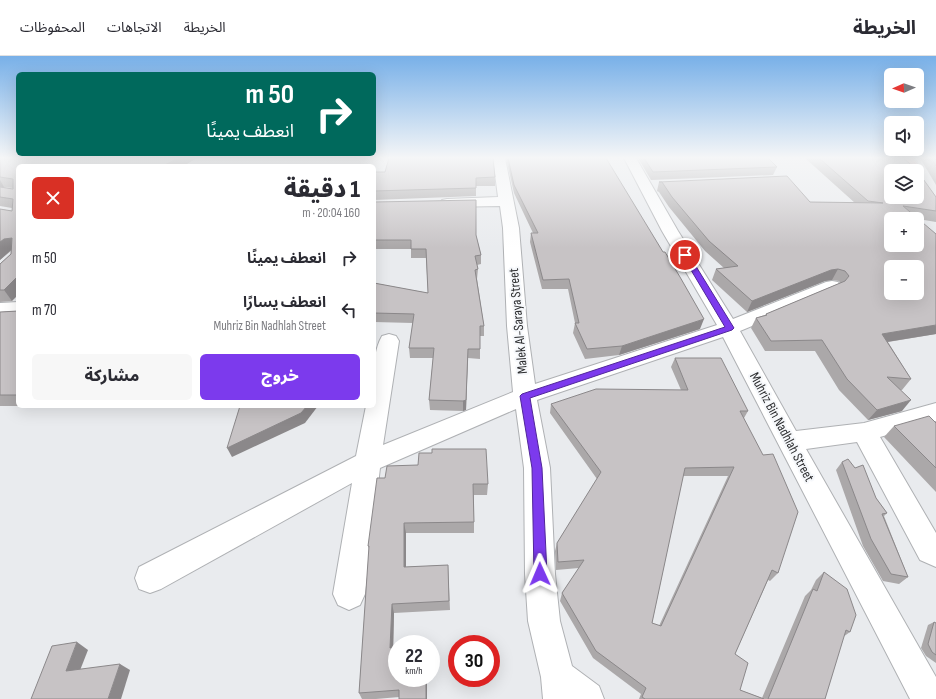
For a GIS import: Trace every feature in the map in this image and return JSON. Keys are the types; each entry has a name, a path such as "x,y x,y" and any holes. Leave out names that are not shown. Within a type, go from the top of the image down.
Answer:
{"street":[{"name":"Malek Al-Saraya Street","path":"505,188 513,254 517,326 525,396 537,468 540,574 544,621 559,688"},
{"name":"Muhriz Bin Nadhlah Street","path":"653,188 929,699"},
{"path":"436,203 507,201"},
{"path":"150,578 368,462 525,396 729,328 832,286"},
{"path":"0,309 16,308"},
{"path":"349,594 368,462 389,341"},
{"path":"789,442 864,432 936,412"},
{"path":"864,432 930,550 936,553"},
{"path":"559,688 586,699"}],"building":[{"path":"0,188 16,188 16,278 4,290 0,290 0,264 11,254 12,238 4,239 0,242 0,209 12,211 13,199 0,197"},
{"path":"376,188 476,188 376,191"},
{"path":"516,188 624,188 663,252 665,252 704,319 622,346 587,349 575,323 579,323 569,279 543,280 531,233 538,233"},
{"path":"666,188 798,188 810,202 883,203 868,201 853,188 884,188 884,204 924,204 924,188 930,188 936,197 936,211 903,206 910,212 884,212 884,252 924,252 924,224 936,234 936,325 882,334 911,379 887,377 911,400 877,410 847,379 822,340 771,341 756,318 767,315 766,314 845,281 849,276 845,271 838,269 831,270 752,301 716,269 738,266 709,241"},
{"path":"476,200 476,235 481,255 475,256 478,269 475,270 484,326 480,326 480,349 468,349 466,400 429,400 434,348 409,348 414,314 376,313 376,283 428,293 426,249 411,249 411,240 376,240 376,202"},
{"path":"16,311 16,395 0,395 0,312"},
{"path":"675,358 721,358 748,411 740,411 763,455 773,454 798,512 778,573 772,570 735,654 748,663 740,690 764,699 645,699 642,697 646,688 596,651 562,593 584,560 558,562 557,543 601,472 551,404 596,389 688,390","holes":["734,467 661,626 652,623 685,468"]},
{"path":"239,408 305,408 301,413 227,448"},
{"path":"929,416 936,423 936,468 894,426"},
{"path":"432,449 486,449 488,484 473,484 474,522 404,523 404,567 448,565 449,601 392,604 391,635 388,635 388,687 426,687 426,699 399,699 399,690 359,693 368,546 377,478 385,478 387,466 418,465 419,453 432,453"},
{"path":"848,459 855,468 863,465 876,498 887,513 882,514 908,577 891,574 871,539 842,462"},
{"path":"824,572 847,589 856,615 850,632 846,630 825,699 768,699 813,589 817,591"},
{"path":"934,622 936,623 936,655 932,652 928,644"},
{"path":"77,642 66,671 120,664 108,699 31,699 52,646"}],"route":[{"path":"540,574 537,468 525,396 729,328 685,255"}]}
